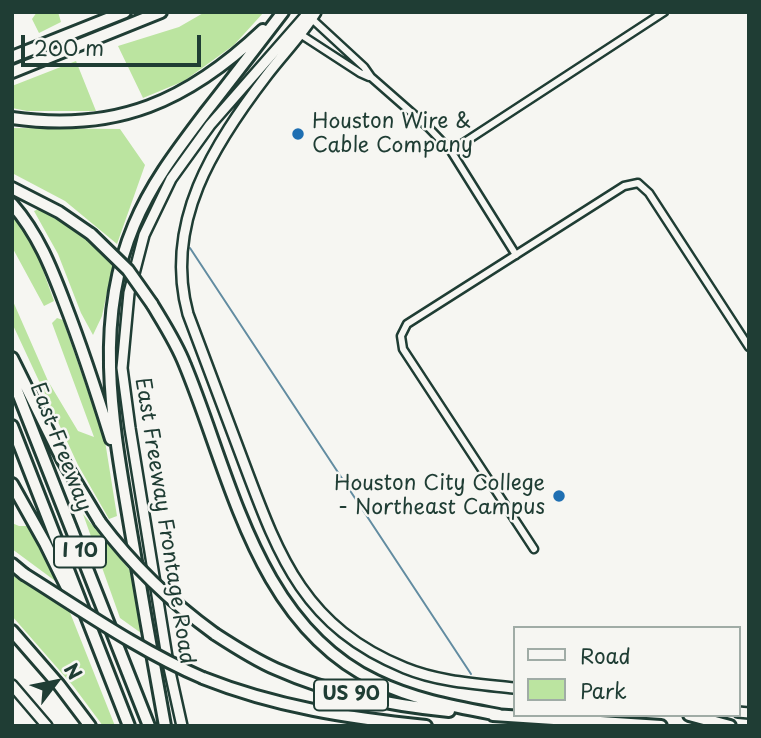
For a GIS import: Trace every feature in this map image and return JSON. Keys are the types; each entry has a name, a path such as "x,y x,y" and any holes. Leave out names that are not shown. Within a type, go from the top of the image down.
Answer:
{"highway":[{"path":"12,57 125,12"},
{"path":"12,72 162,12"},
{"path":"12,118 57,122 85,120 146,108 187,90 217,70 282,12"},
{"path":"165,726 121,475 109,371 109,334 117,276 134,225 154,186 186,136 282,12"},
{"path":"12,188 60,212 91,234 128,270 152,304 185,364 253,542 277,590 290,608 332,651 373,680 421,698 499,715"},
{"path":"12,204 28,222 48,258 78,337 121,475"},
{"name":"US 90","path":"12,358 62,459 100,522 141,572 166,596 215,634 276,669 339,692 396,705 512,716"},
{"name":"East Freeway","path":"12,378 149,726"},
{"name":"East Freeway","path":"12,426 129,726"},
{"path":"12,484 40,533 106,665"},
{"name":"US 90","path":"12,566 129,640 175,666 203,678 246,694 312,711 426,726"},
{"path":"12,631 90,726"},
{"name":"US 90","path":"529,717 662,726"},
{"path":"696,717 730,726"}],"main road":[{"path":"312,15 210,157 189,215 183,251 181,291 267,522 290,574 308,598 322,614 353,640 407,669 455,681 512,688"},
{"name":"East Freeway Frontage Road","path":"182,726 168,663 122,368 129,293 144,235 160,200 183,161 210,125 312,15"},
{"path":"12,685 47,726"}],"street":[{"path":"451,151 664,12"},
{"path":"312,15 371,77 451,151 516,255"},
{"path":"300,34 360,73 371,77"},
{"path":"337,58 344,49"},
{"path":"534,549 403,349 401,335 407,324 624,186 638,183 649,193 749,347"}],"green space":[{"path":"37,12 58,12 61,22 39,33 32,19"},
{"path":"205,12 264,12 234,45 184,81 143,98 118,46 179,27"},
{"path":"76,61 96,111 27,111 12,108 12,86"},
{"path":"12,128 120,129 145,165 117,244 65,201 12,173"},
{"path":"41,208 85,239 113,264 102,316 93,335 81,313 58,254 34,211"},
{"path":"12,212 34,245 54,301 44,306 12,247"},
{"path":"12,299 48,381 78,431 94,437 52,323 57,318 63,320 105,441 117,516 109,519 78,465 12,323"},
{"path":"83,514 132,573 141,633 120,618"},
{"path":"12,523 29,526 58,583 12,549"},
{"path":"12,575 69,610 115,726 103,726 74,687 12,616"}],"waterway":[{"path":"190,248 471,674"}],"place":[{"name":"Houston Wire & Cable Company","path":"298,134"},
{"name":"Houston City College - Northeast Campus","path":"559,496"}]}
